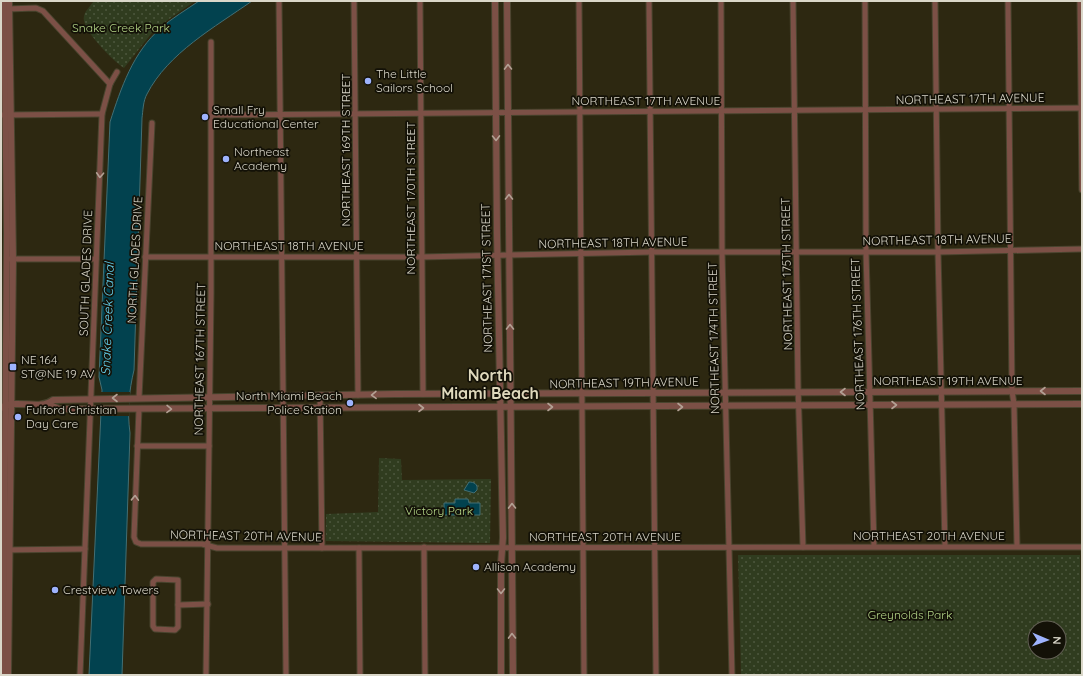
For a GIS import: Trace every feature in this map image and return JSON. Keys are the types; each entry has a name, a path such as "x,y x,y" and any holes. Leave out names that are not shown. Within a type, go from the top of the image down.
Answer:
{"street":[{"path":"4,1 7,9"},
{"path":"3,675 4,550 8,447 4,405 7,259 5,115 7,9 9,1"},
{"path":"279,1 282,114 286,675"},
{"name":"NORTHEAST 169TH STREET","path":"354,1 358,395"},
{"name":"NORTHEAST 170TH STREET","path":"420,1 423,394"},
{"name":"NORTHEAST 171ST STREET","path":"495,1 498,290 501,408 501,675"},
{"name":"NORTHEAST 171ST STREET","path":"508,1 513,675"},
{"path":"579,1 584,675"},
{"path":"649,1 656,675"},
{"name":"NORTHEAST 174TH STREET","path":"721,1 722,252 732,675"},
{"name":"NORTHEAST 175TH STREET","path":"793,1 798,392 803,547"},
{"name":"NORTHEAST 176TH STREET","path":"865,1 866,252 874,546"},
{"path":"935,1 938,252 945,546"},
{"path":"1008,1 1012,391 1014,404 1017,546"},
{"path":"1080,1 1082,190"},
{"path":"7,9 36,8 46,13 110,84"},
{"name":"NORTHEAST 167TH STREET","path":"206,675 209,545 211,42"},
{"name":"SOUTH GLADES DRIVE","path":"80,675 102,114 110,84 116,72"},
{"name":"NORTHEAST 17TH AVENUE","path":"211,115 794,109 866,110 1081,108"},
{"path":"5,115 102,114"},
{"name":"NORTH GLADES DRIVE","path":"139,398 152,123"},
{"name":"NORTHEAST 18TH AVENUE","path":"145,257 421,257 652,252 938,252 1082,249"},
{"path":"7,259 96,259"},
{"path":"498,290 510,290"},
{"path":"500,347 510,347"},
{"name":"NORTHEAST 19TH AVENUE","path":"48,404 53,400 90,398 210,396 582,394 653,392 1082,391"},
{"path":"394,408 395,394"},
{"path":"478,394 478,408"},
{"path":"320,395 322,548"},
{"name":"NORTHEAST 19TH AVENUE","path":"4,405 48,404 59,409 210,410 1082,404"},
{"path":"139,409 137,446 209,446"},
{"name":"NORTHEAST 20TH AVENUE","path":"137,446 134,537 136,542 141,544 209,545 217,548 874,546 1082,547"},
{"path":"359,548 360,675"},
{"path":"424,548 426,675"},
{"path":"4,550 85,549"},
{"path":"4,550 8,675"},
{"path":"154,580 178,580 178,605 177,629 153,628 154,580"},
{"path":"178,605 208,604"}],"green space":[{"name":"Snake Creek Park","path":"94,1 195,1 155,29 124,68 106,52 87,28 84,21 84,16"},
{"name":"Victory Park","path":"379,458 401,459 402,480 491,479 490,543 326,541 326,514 378,512"},
{"name":"Greynolds Park","path":"738,555 1080,555 1082,675 741,675"}],"water":[{"name":"Snake Creek Canal","path":"199,1 252,1 208,31 180,53 156,79 147,94 143,106 134,370 129,409 130,433 122,675 89,675 102,390 99,377 110,122 129,71 143,48 165,24"},
{"path":"469,482 474,483 477,486 477,490 474,493 464,490"},
{"path":"455,499 468,499 469,503 480,503 480,515 444,515 444,503 455,503"}],"pier":[{"path":"101,392 130,392 129,416 101,416"}],"place":[{"name":"The Little Sailors School","path":"368,81"},
{"name":"Small Fry Educational Center","path":"205,117"},
{"name":"Northeast Academy","path":"226,159"},
{"name":"NE 164 ST@NE 19 AV","path":"13,367"},
{"name":"North Miami Beach Police Station","path":"350,403"},
{"name":"Fulford Christian Day Care","path":"18,417"},
{"name":"Allison Academy","path":"476,567"},
{"name":"Crestview Towers","path":"55,590"}],"district":[{"name":"North Miami Beach","path":"490,384"}]}
